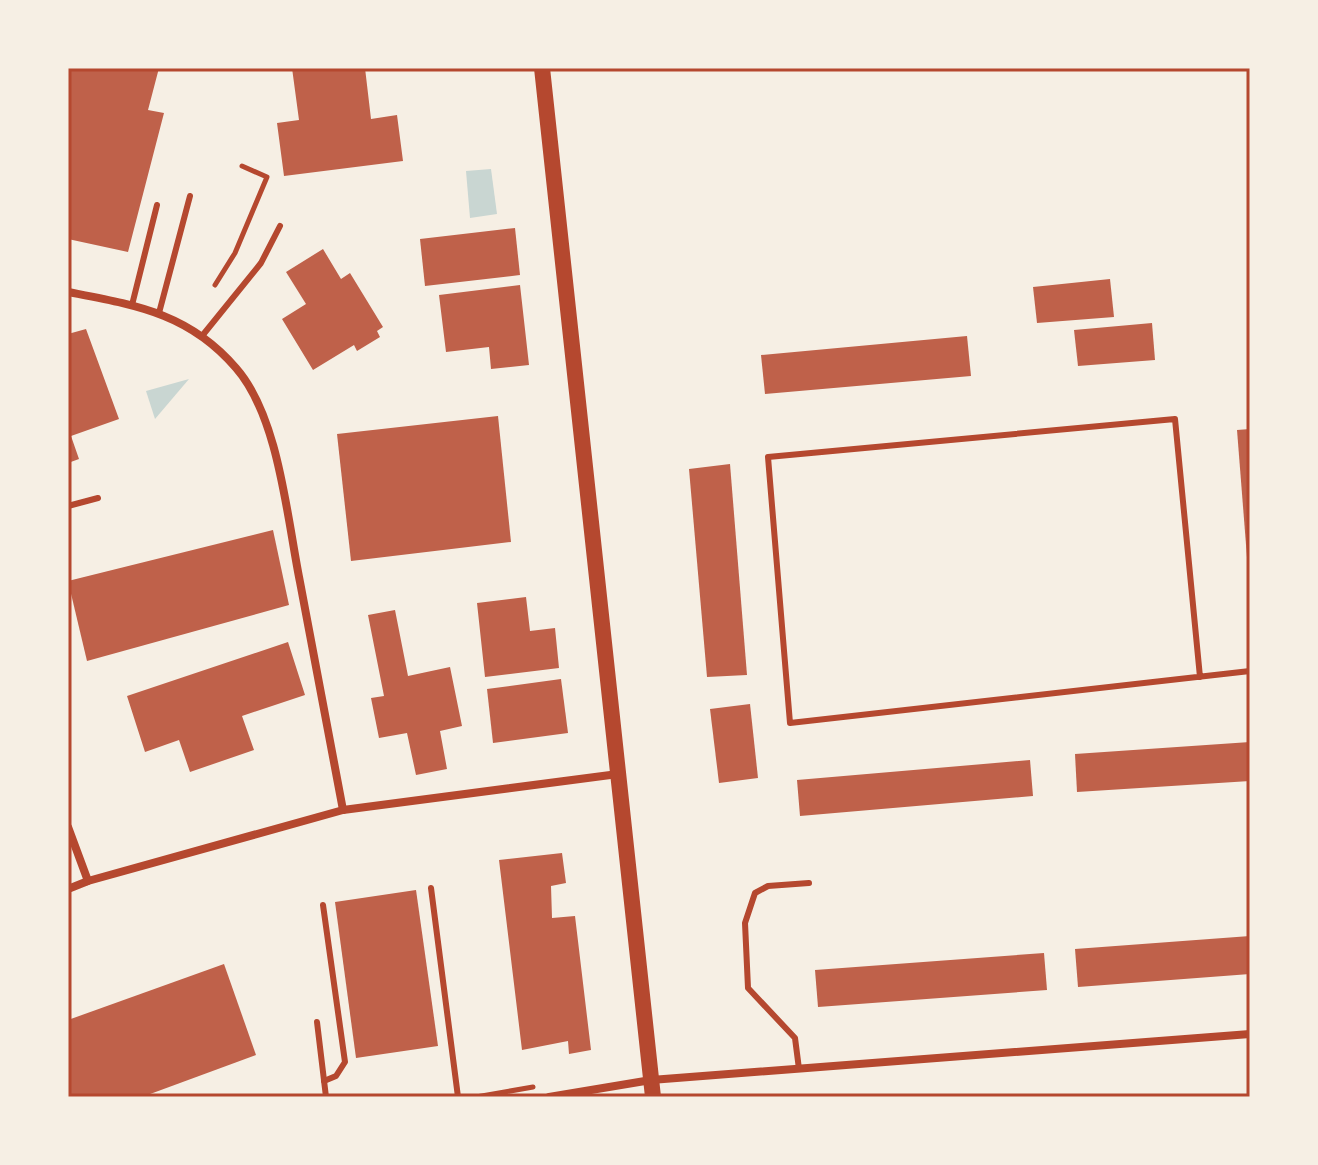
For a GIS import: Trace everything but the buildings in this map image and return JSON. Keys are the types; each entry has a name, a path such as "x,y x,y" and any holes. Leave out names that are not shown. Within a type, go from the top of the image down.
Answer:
{"main road":[{"path":"542,68 652,1088"}],"street":[{"path":"68,292 132,305 187,326 236,367 248,383 268,426 343,810"},
{"path":"68,889 343,810 618,774"},
{"path":"68,827 88,881"},
{"path":"549,1097 652,1088 799,1069 1250,1034"}],"lane":[{"path":"159,313 190,196"},
{"path":"132,305 157,205"},
{"path":"202,336 261,263 280,226"},
{"path":"1200,677 1175,419 768,457 790,723 1250,671"},
{"path":"68,506 98,498"},
{"path":"799,1069 795,1038 748,988 745,923 755,893 768,886 809,883"},
{"path":"431,888 458,1097"},
{"path":"323,905 345,1062 336,1076 324,1081"},
{"path":"317,1022 326,1097"}],"path":[{"path":"223,273 235,253 267,177 242,166"}],"shaded area":[{"path":"491,169 497,214 470,218 466,171"},
{"path":"189,379 155,419 146,391"}]}
